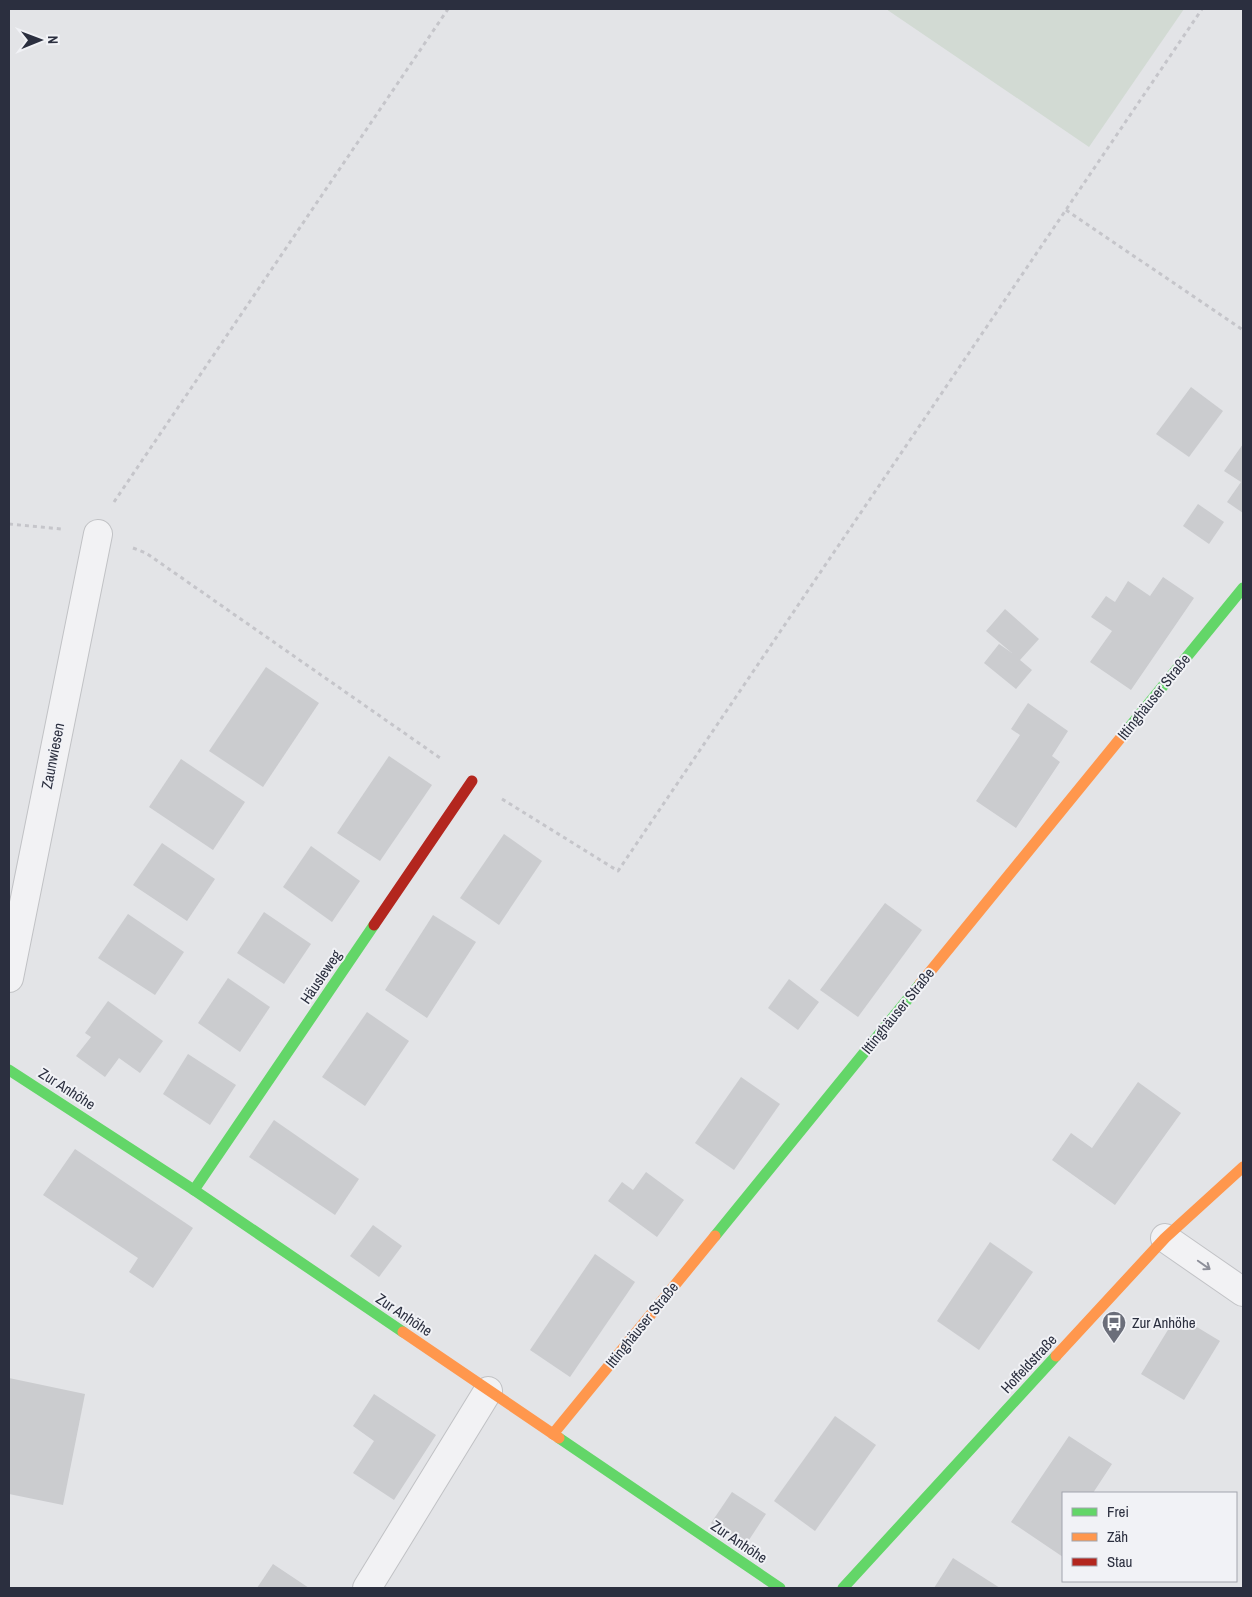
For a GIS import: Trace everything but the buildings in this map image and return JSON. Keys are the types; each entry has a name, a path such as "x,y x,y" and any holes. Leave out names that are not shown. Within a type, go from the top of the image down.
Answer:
{"street":[{"name":"Zaunwiesen","path":"9,978 98,534"},
{"name":"Ittinghäuser Straße","path":"553,1434 1243,588"},
{"name":"Häusleweg","path":"194,1190 472,781"},
{"name":"Zur Anhöhe","path":"9,1070 194,1190 488,1392 780,1588"},
{"name":"Hoffeldstraße","path":"843,1588 1165,1238 1243,1167"},
{"path":"1165,1238 1243,1292"},
{"path":"367,1588 488,1392"}],"path":[{"path":"98,534 119,492 448,9"},
{"path":"9,524 98,534 146,553 472,781 618,870 1202,9"},
{"path":"1066,210 1243,330"}],"shaded area":[{"path":"886,9 1184,9 1089,147"}],"traffic: fast":[{"path":"1123,735 1243,588"},
{"path":"194,1190 374,925"},
{"path":"715,1236 920,984"},
{"path":"9,1070 194,1190 403,1332"},
{"path":"843,1588 1056,1356"},
{"path":"559,1438 780,1588"}],"traffic: slow":[{"path":"920,984 1123,735"},
{"path":"1056,1356 1165,1238 1243,1167"},
{"path":"553,1434 715,1236"},
{"path":"403,1332 559,1438"}],"traffic: jam":[{"path":"374,925 472,781"}],"place":[{"name":"Zur Anhöhe","path":"1114,1344"}]}
